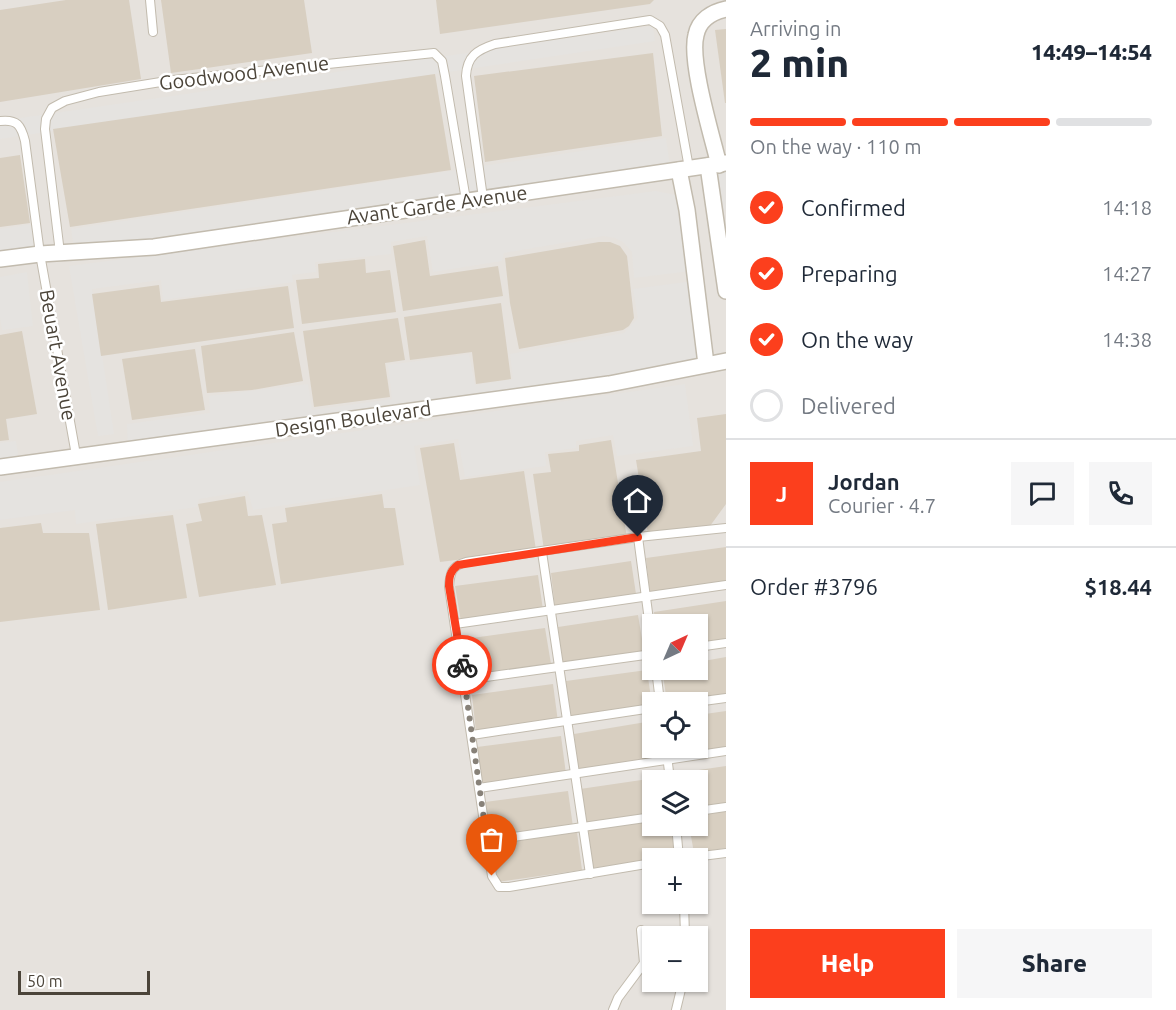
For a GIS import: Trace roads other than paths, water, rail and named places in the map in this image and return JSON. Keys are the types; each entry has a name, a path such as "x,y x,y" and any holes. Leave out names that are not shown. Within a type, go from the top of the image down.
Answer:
{"street":[{"path":"726,9 707,16 696,36 696,63 718,165 726,291"},
{"name":"Avant Garde Avenue","path":"0,259 40,254 154,247 718,165"},
{"path":"684,169 706,364"},
{"name":"Design Boulevard","path":"0,467 609,384 726,361"}],"lane":[{"path":"150,0 153,32"},
{"path":"483,198 466,76 467,66 474,54 495,44 650,20 660,26 665,35 684,169"},
{"name":"Goodwood Avenue","path":"60,253 45,129 48,114 52,108 65,101 99,92 173,80 434,53 442,61 446,76 466,200"},
{"name":"Beuart Avenue","path":"0,122 10,120 19,126 25,141 40,254 76,455"},
{"path":"642,865 499,887 492,876 486,841 449,575 453,569 466,562 638,537 726,528"},
{"path":"638,537 648,614"},
{"path":"542,552 590,874"},
{"path":"455,624 726,585"},
{"path":"708,646 726,643"},
{"path":"464,680 642,655"},
{"path":"708,700 726,698"},
{"path":"472,735 642,710"},
{"path":"479,788 726,751"},
{"path":"668,760 669,770"},
{"path":"708,810 726,807"},
{"path":"486,841 642,818"},
{"path":"708,855 726,853"},
{"path":"613,1010 618,998 642,966"},
{"path":"676,1010 680,992"}]}
